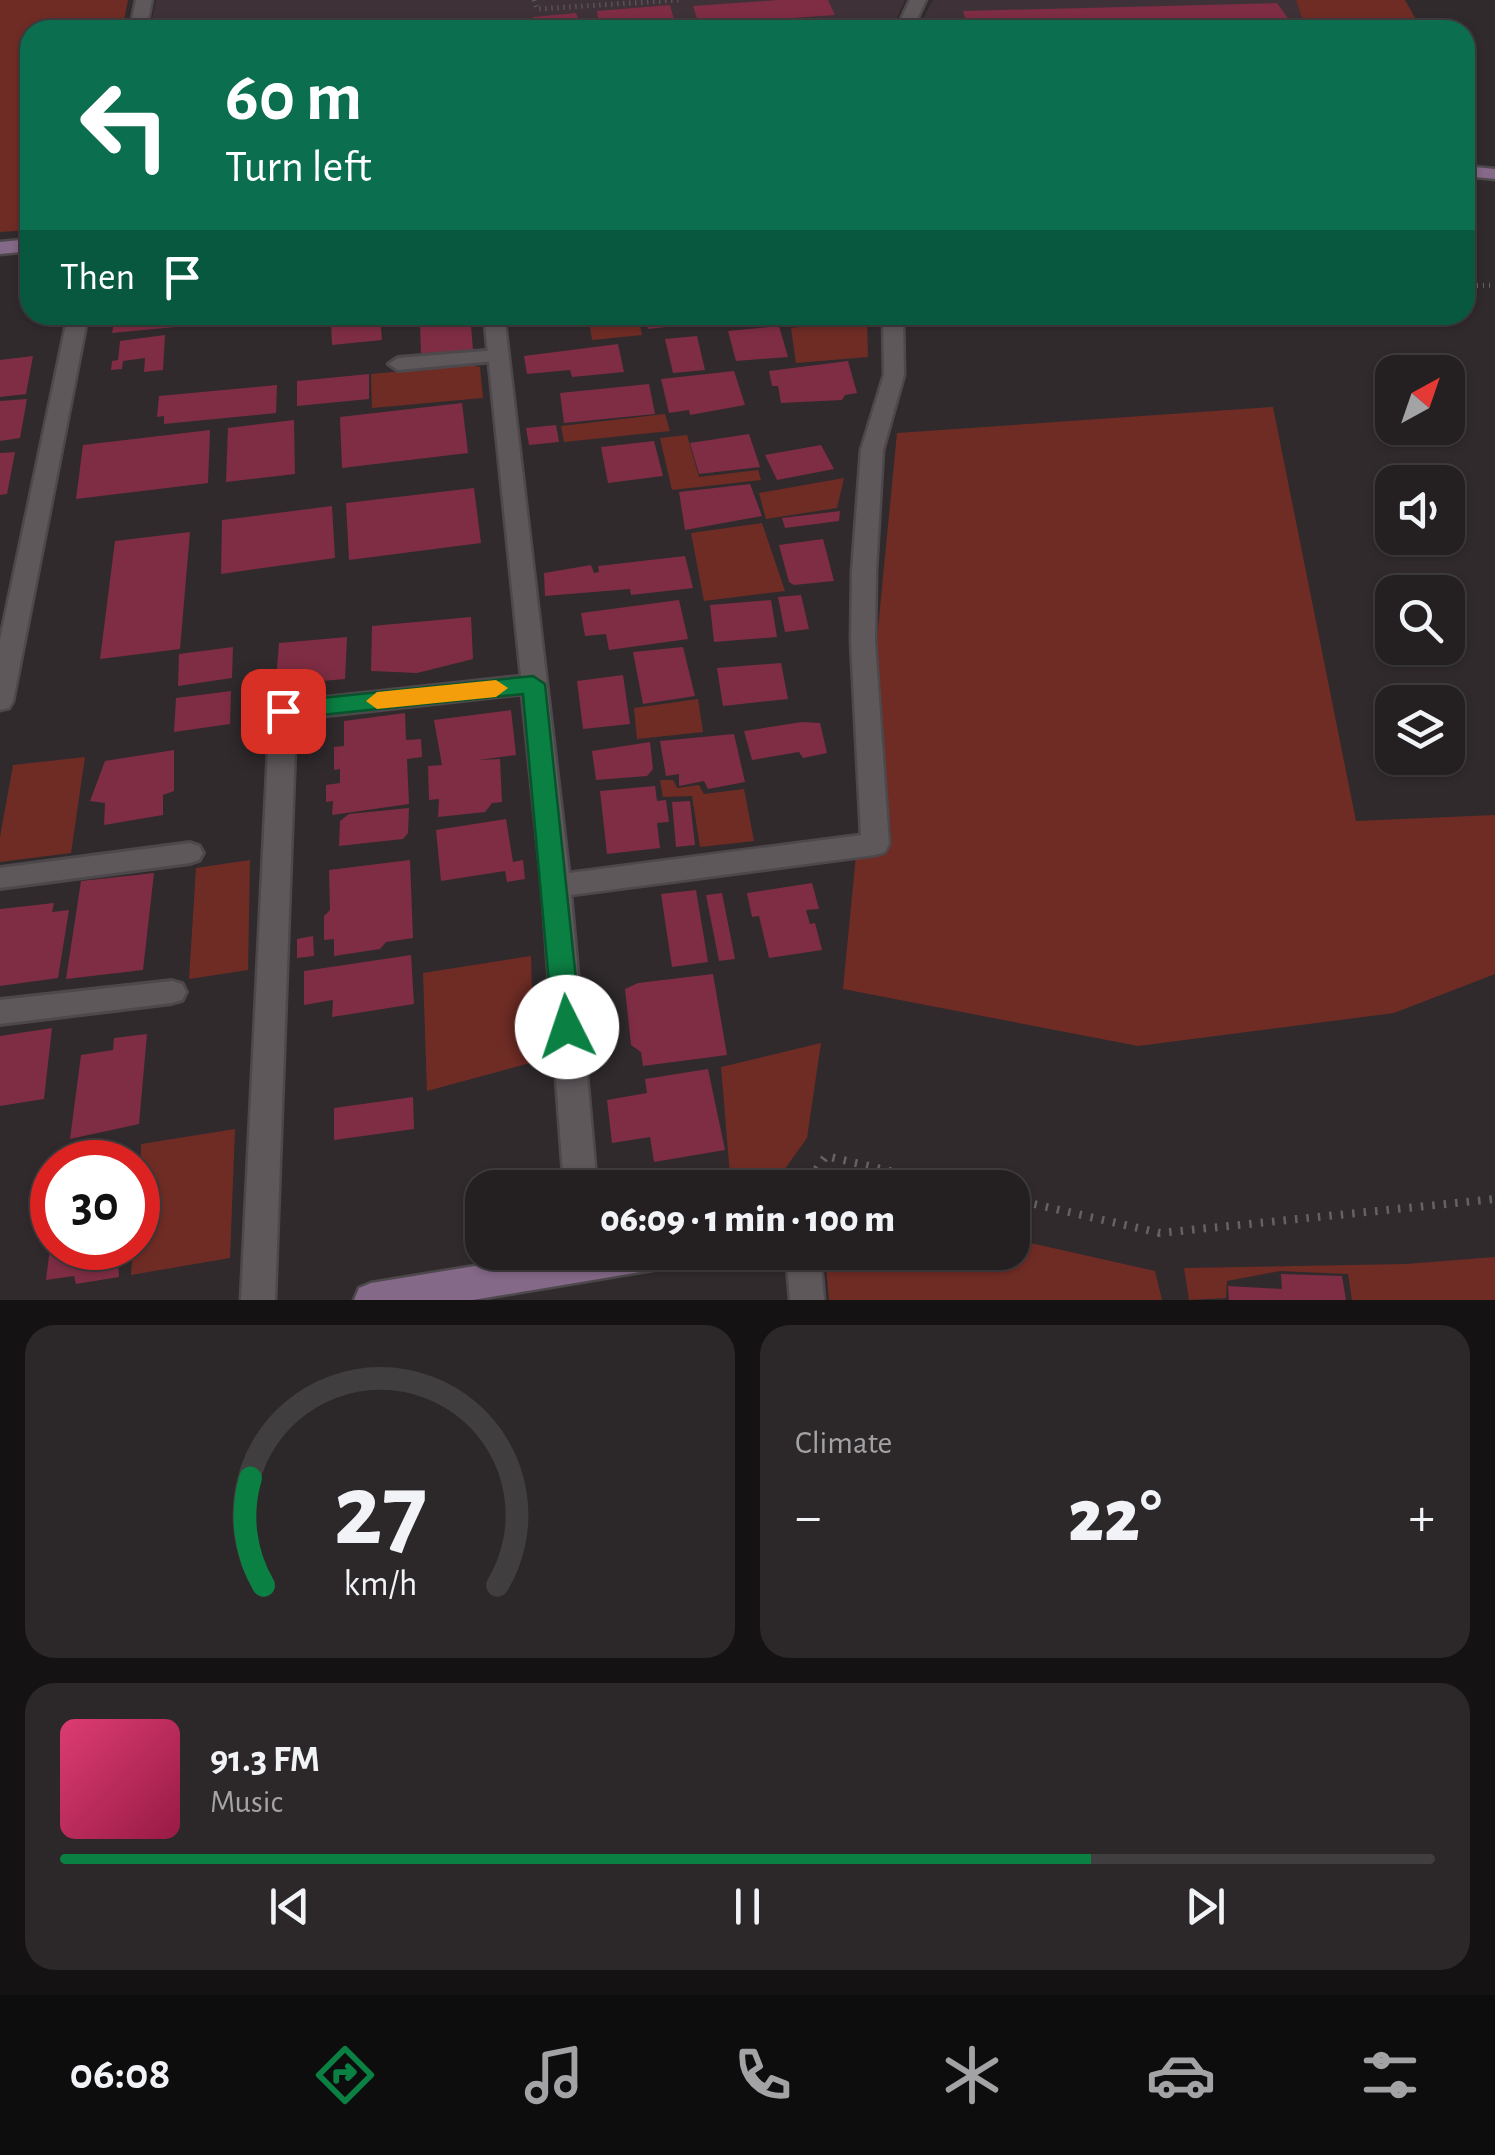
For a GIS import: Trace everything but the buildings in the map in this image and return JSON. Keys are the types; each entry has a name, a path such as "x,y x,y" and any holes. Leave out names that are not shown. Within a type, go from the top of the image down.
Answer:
{"street":[{"path":"0,701 76,325"},
{"path":"495,325 556,886 580,1170"},
{"path":"556,886 875,844 863,641 864,571 872,450 894,376 892,325"},
{"path":"258,1300 283,711 533,684"},
{"path":"371,1300 527,1270"},
{"path":"804,1270 807,1300"}],"lane":[{"path":"398,364 498,356"},
{"path":"0,878 190,853"},
{"path":"0,1012 172,992"}],"path":[{"path":"534,0 536,9 678,0"},
{"path":"816,1170 826,1156 886,1170"},
{"path":"1030,1203 1160,1233 1495,1198"}],"shaded area":[{"path":"0,0 128,0 124,20 20,20 20,231 0,232"},
{"path":"156,0 905,0 896,20 152,20"},
{"path":"933,0 1296,0 1303,20 922,20"},
{"path":"1296,0 1405,0 1416,20 1303,20"},
{"path":"590,325 640,325 642,335 592,340"},
{"path":"867,325 868,357 796,363 791,328"},
{"path":"480,367 483,398 372,408 371,374"},
{"path":"1273,407 1356,821 1495,815 1495,974 1394,1013 1138,1046 843,989 897,433"},
{"path":"665,414 670,431 564,442 561,426"},
{"path":"687,435 699,477 758,470 761,480 672,490 660,438"},
{"path":"844,478 837,508 766,519 759,493"},
{"path":"762,523 785,591 704,601 691,533"},
{"path":"698,699 703,732 637,739 634,708"},
{"path":"85,757 71,853 0,862 0,837 13,765"},
{"path":"660,780 673,780 677,788 699,785 704,794 744,789 754,841 700,847 692,796 663,797"},
{"path":"250,860 248,970 189,979 196,868"},
{"path":"531,956 534,1062 427,1091 423,973"},
{"path":"821,1043 807,1138 784,1170 730,1170 721,1067"},
{"path":"235,1129 230,1258 131,1275 131,1270 160,1270 160,1141"},
{"path":"1030,1243 1155,1271 1162,1300 829,1300 826,1270 1030,1270"},
{"path":"1495,1257 1495,1300 1352,1300 1348,1274 1280,1271 1227,1281 1226,1298 1189,1300 1184,1268 1406,1264"}],"slow traffic":[{"path":"377,701 496,688"}],"route":[{"path":"283,711 533,684 567,1027"}]}
